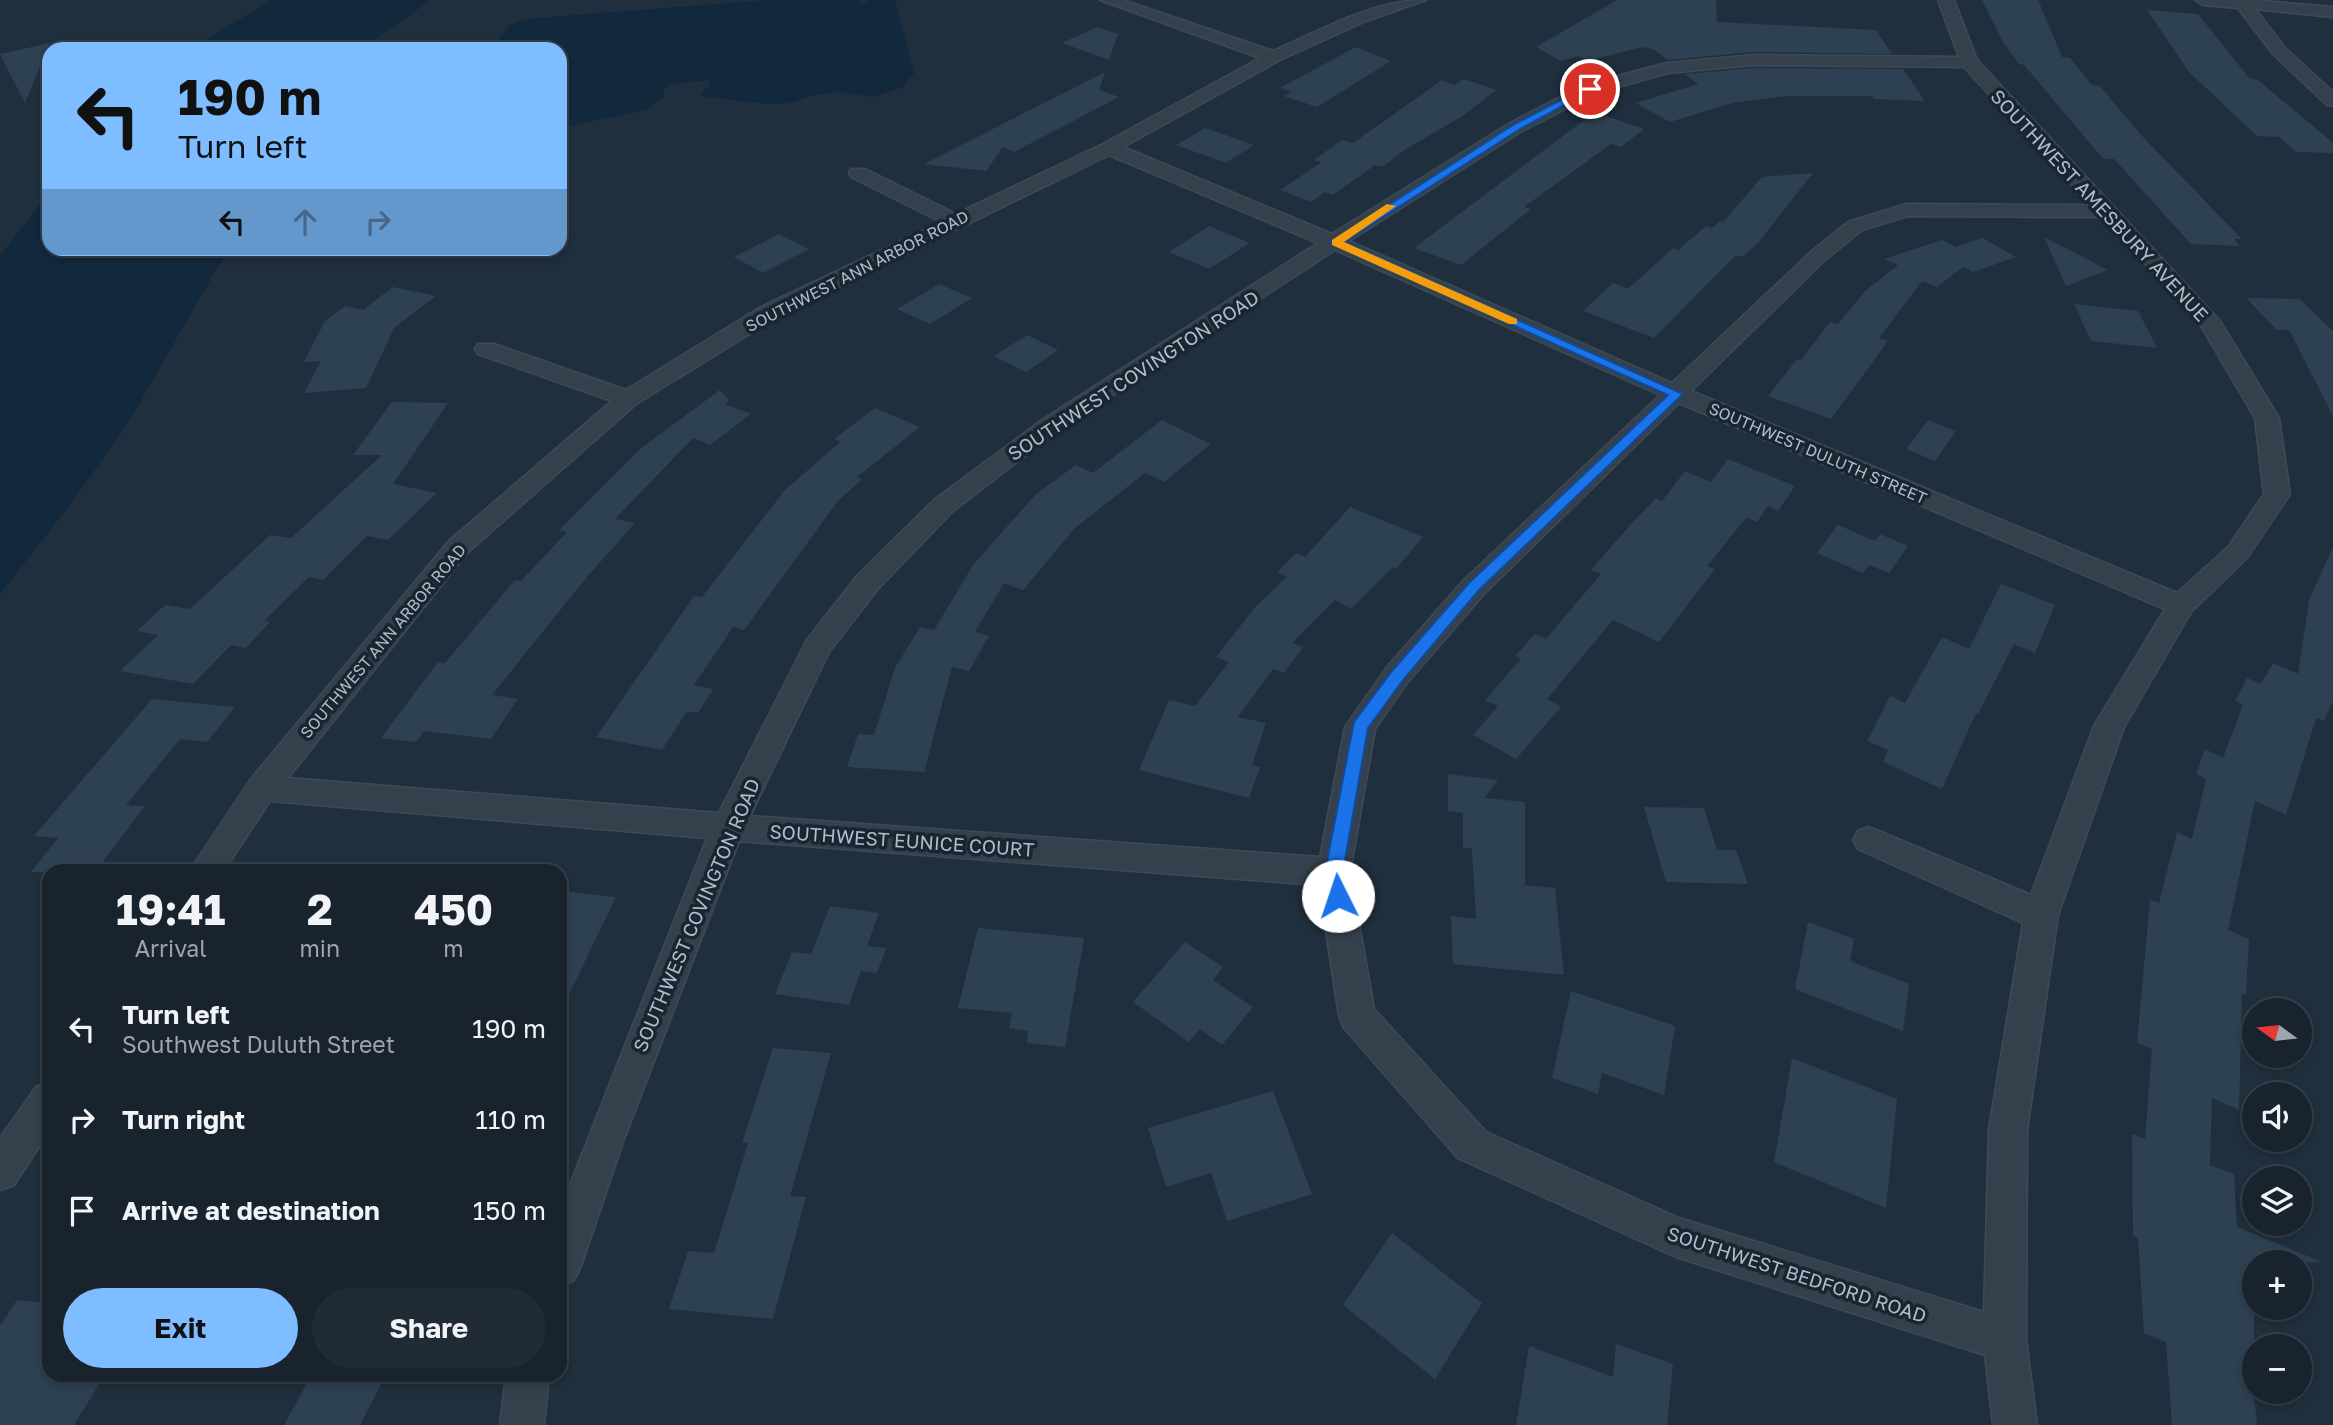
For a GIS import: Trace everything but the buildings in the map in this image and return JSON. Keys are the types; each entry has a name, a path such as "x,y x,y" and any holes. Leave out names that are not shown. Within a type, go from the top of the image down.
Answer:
{"street":[{"path":"1108,0 1274,57"},
{"name":"SOUTHWEST AMESBURY AVENUE","path":"1946,0 1969,62 2104,211 2209,321 2267,418 2277,494 2238,552 2181,605 2109,726 2041,915 2008,1130 2005,1340 2015,1425"},
{"path":"2203,0 2333,12"},
{"name":"SOUTHWEST ANN ARBOR ROAD","path":"210,864 262,788 458,547 628,399 769,312 1109,148 1274,57 1360,18 1403,2"},
{"path":"2242,4 2279,51 2333,101"},
{"name":"SOUTHWEST COVINGTON ROAD","path":"567,1246 604,1139 728,827 817,647 867,583 943,506 1049,425 1516,127 1590,89 1667,68 1753,60 1969,62"},
{"name":"SOUTHWEST DULUTH STREET","path":"1109,148 1336,243 1676,394 2181,605"},
{"path":"858,173 957,222"},
{"name":"SOUTHWEST BEDFORD ROAD","path":"2005,1340 1676,1237 1472,1145 1357,1016 1334,872 1360,727 1397,676 1474,587 1819,255 1855,226 1907,210 2104,211"},
{"path":"486,349 628,399"},
{"name":"SOUTHWEST EUNICE COURT","path":"262,788 728,827 1334,872"},
{"path":"1869,840 2041,915"},
{"path":"0,1171 42,1110"},
{"path":"522,1425 527,1382"}],"water":[{"path":"271,0 431,0 371,42 202,42"},
{"path":"768,0 857,0 861,4 869,0 895,0 914,73 903,87 873,97 840,92 813,95 791,103 767,104 701,96 711,82 708,80 670,84 663,90 664,96 646,110 567,127 567,42 498,42 509,25 525,19"},
{"path":"42,201 42,256 224,256 128,423 69,506 0,594 0,256"}],"slow traffic":[{"path":"1391,206 1336,243 1513,321"}],"route":[{"path":"1338,896 1334,872 1360,727 1397,676 1474,587 1676,394 1336,243 1408,194 1516,127 1590,89"}]}
